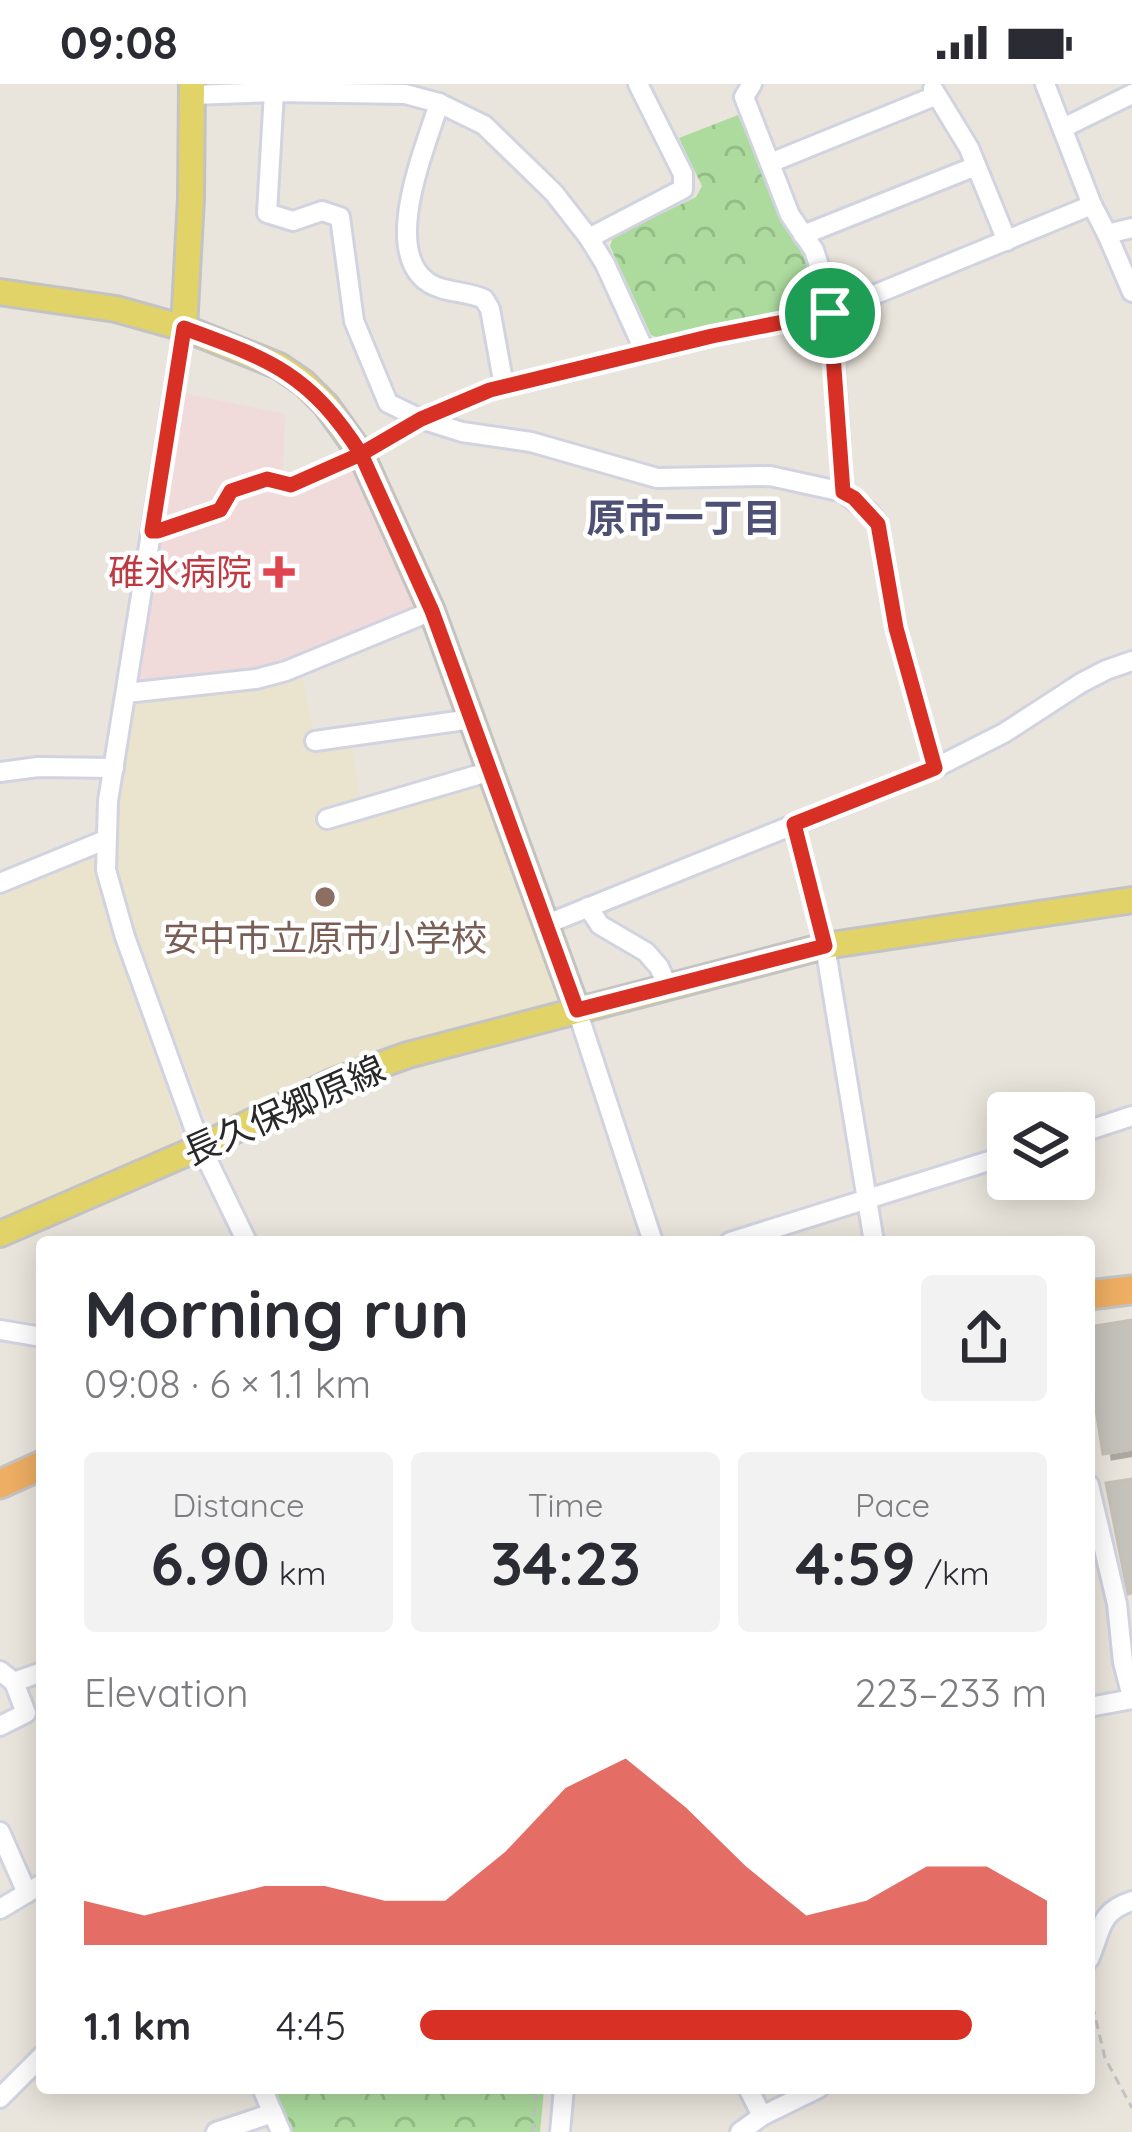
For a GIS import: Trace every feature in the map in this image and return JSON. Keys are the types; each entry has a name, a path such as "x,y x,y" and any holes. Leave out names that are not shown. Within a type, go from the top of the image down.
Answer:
{"highway":[{"path":"1095,1294 1132,1290"},
{"path":"0,1484 36,1469"}],"main road":[{"path":"184,328 192,90"},
{"path":"0,292 116,309 184,328 279,366 326,405 361,454 432,611 577,1010"},
{"name":"長久保郷原線","path":"0,1234 201,1147 332,1082 408,1055 825,946 1132,900"}],"street":[{"path":"589,238 683,189 683,174 638,84"},
{"path":"752,84 744,97 790,215 814,250 830,300 843,492"},
{"path":"1045,84 1132,292"},
{"path":"192,90 412,89 484,125 554,194 589,238 645,352"},
{"path":"770,163 933,90 969,148 1006,241"},
{"path":"274,92 266,213 292,221 322,212 340,217 355,321 388,403 462,432 531,442 657,478 770,476 854,498 878,524 896,628 935,768"},
{"path":"1063,128 1132,94"},
{"path":"439,103 408,206 407,254 431,284 484,299 490,309 504,386"},
{"path":"803,235 976,166"},
{"path":"152,531 220,510 231,491 267,479 291,485 361,454 421,419 504,386 830,313 1092,205"},
{"path":"1107,234 1132,228"},
{"path":"184,328 114,768 106,870 125,937 201,1147 244,1236"},
{"path":"126,693 256,679 313,662 432,611"},
{"path":"547,924 935,768 1004,734 1081,683 1132,661"},
{"path":"315,741 472,719"},
{"path":"0,772 38,767 114,768"},
{"path":"327,819 491,771"},
{"path":"794,824 825,946 873,1236"},
{"path":"0,883 105,840"},
{"path":"588,907 601,925 646,952 668,987"},
{"path":"577,1010 650,1236"},
{"path":"1095,1128 1132,1116"},
{"path":"754,1236 987,1163"},
{"path":"0,1330 36,1336"},
{"path":"1095,1510 1132,1698 1095,1706"},
{"path":"0,1726 26,1713 7,1676"},
{"path":"0,1832 35,1888 0,1909"},
{"path":"1095,1942 1105,1915 1132,1901"},
{"path":"0,2098 36,2062"},
{"path":"265,2094 281,2132"},
{"path":"553,2131 562,2094"},
{"path":"751,2094 763,2116"},
{"path":"740,2132 808,2094"},
{"path":"217,2132 273,2113"}],"path":[{"path":"1095,2016 1105,2058 1132,2108"},
{"path":"536,2094 534,2130 553,2131"}],"shaded area":[{"name":"碓氷病院","path":"183,393 285,414 286,479 349,451 424,612 284,666 135,688"},
{"name":"安中市立原市小学校","path":"301,672 316,746 351,741 362,814 474,782 488,787 564,1006 223,1125 206,1117 133,934 112,868 122,763 134,698"},
{"path":"89,853 182,1136 177,1148 0,1221 0,891"}],"green space":[{"path":"738,115 783,219 805,254 819,299 814,308 661,339 651,335 610,246 613,237 696,197 702,186 679,138"},
{"path":"271,2094 544,2094 540,2132 287,2132"}],"building":[{"path":"1132,1320 1132,1449 1103,1454 1095,1403 1095,1326"},
{"path":"1132,1479 1132,1593 1128,1594 1106,1483"}],"place":[{"name":"碓氷病院","path":"279,572"},
{"name":"安中市立原市小学校","path":"325,897"}],"district":[{"name":"原市一丁目","path":"684,518"}],"route":[{"path":"830,313 712,336 490,390 421,419 361,454 304,383 249,352 184,328 152,531 220,510 231,491 267,479 291,485 361,454 432,611 577,1010 825,946 794,824 935,768 896,628 878,524 843,492 830,313"}]}
